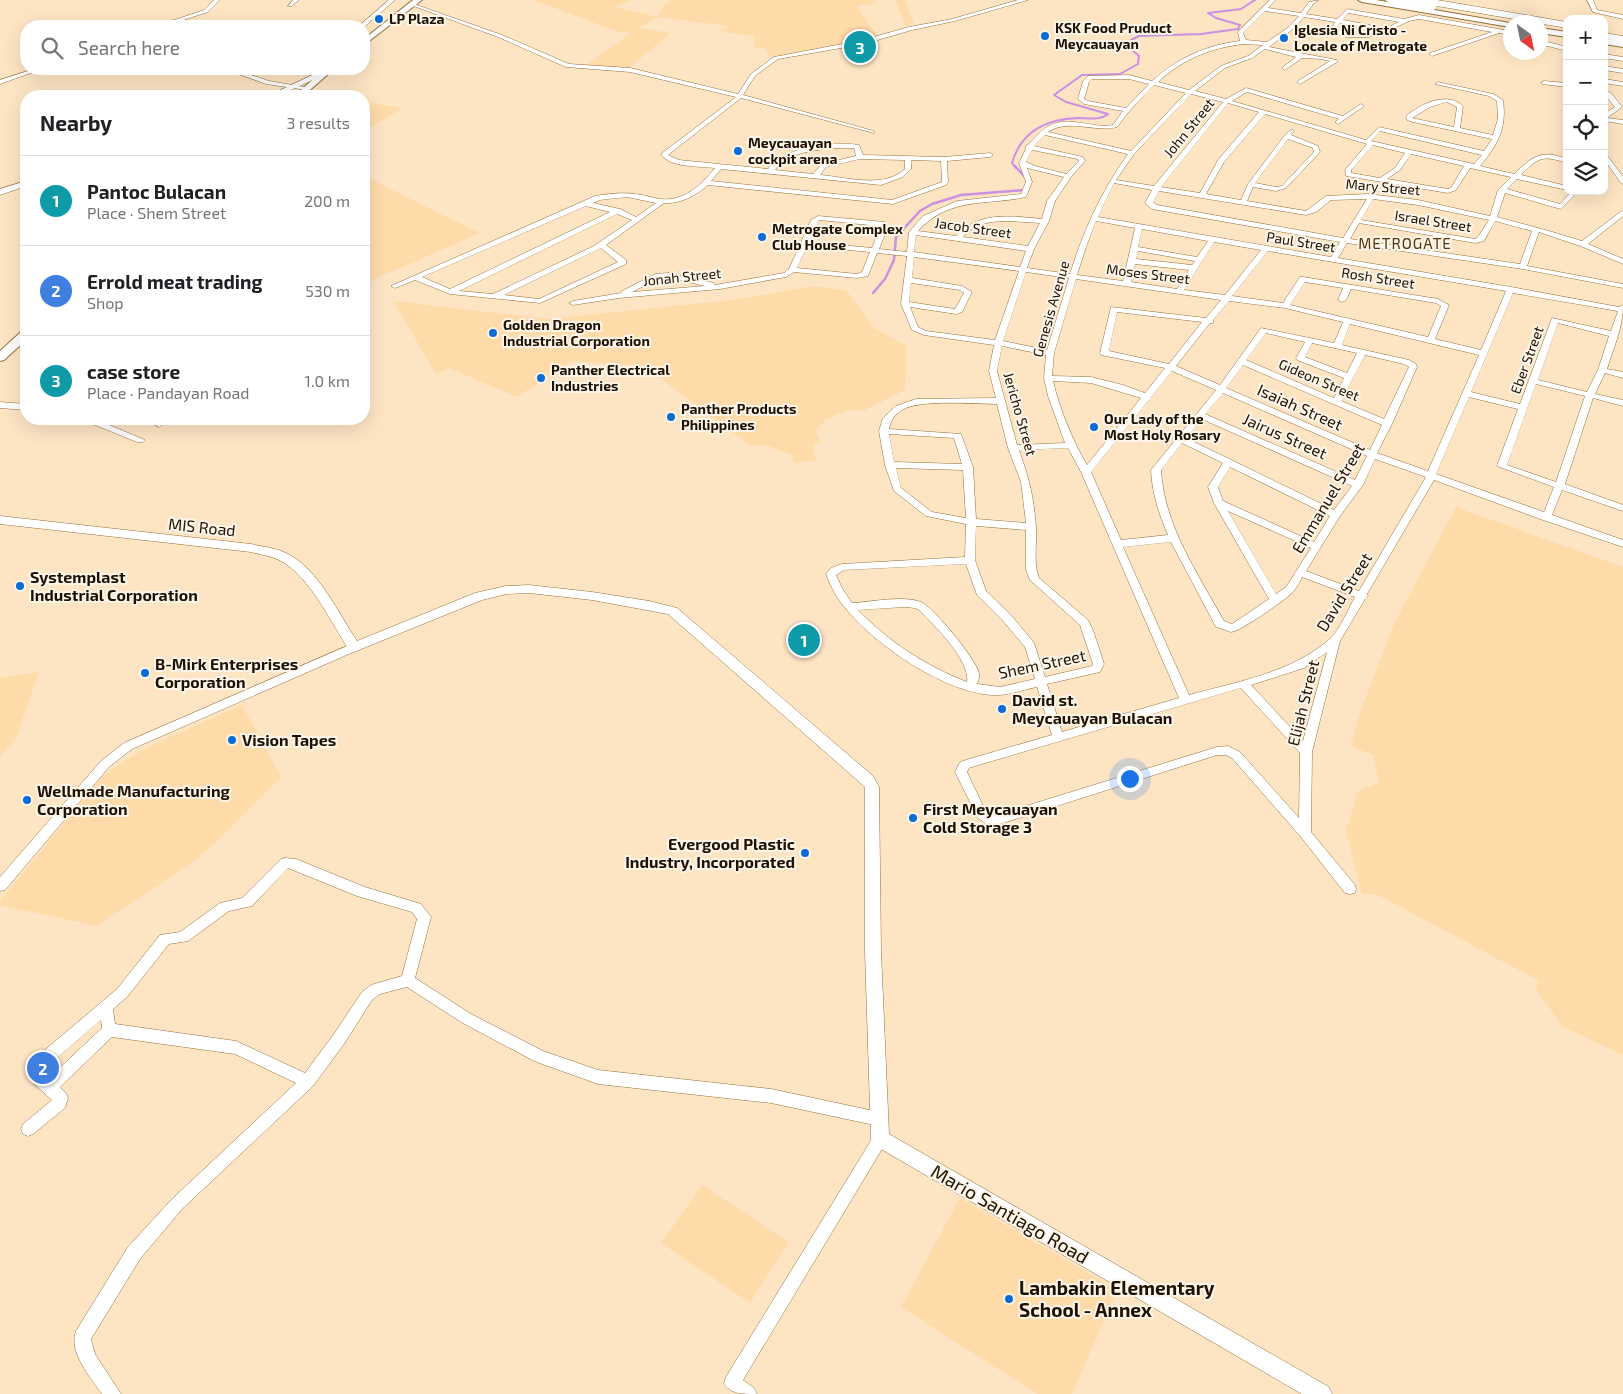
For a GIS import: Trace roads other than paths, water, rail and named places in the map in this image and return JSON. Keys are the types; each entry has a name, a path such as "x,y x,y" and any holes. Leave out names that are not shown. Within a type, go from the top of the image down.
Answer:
{"highway":[{"path":"1390,0 1503,19"},
{"path":"1419,0 1563,23"},
{"path":"1548,26 1563,29"},
{"path":"1608,32 1623,34"},
{"path":"1608,37 1623,39"}],"main road":[{"path":"1362,0 1503,24"},
{"path":"370,38 416,2"},
{"path":"1548,31 1563,34"},
{"path":"1608,42 1623,44"},
{"path":"305,90 322,75"},
{"path":"0,358 20,340"}],"street":[{"path":"178,20 206,11 217,0"},
{"path":"290,5 296,0"},
{"path":"369,20 392,0"},
{"path":"908,159 908,169 901,176 881,183 678,162 664,154 700,129 739,97 752,75 776,58 836,49 908,28 953,20 1025,0"},
{"path":"1243,41 1240,32 1273,0"},
{"path":"1590,0 1595,11 1623,16"},
{"name":"Genesis Avenue","path":"1185,700 1086,472 1071,445 1052,396 1048,378 1050,353 1093,218 1112,181 1132,153 1189,93 1223,67 1250,57 1291,28 1313,1"},
{"path":"416,2 568,66 630,70 699,86 872,132"},
{"path":"1265,9 1388,30"},
{"path":"1405,21 1347,11 1332,30 1349,37 1358,37 1388,30 1405,21 1419,17 1503,32"},
{"path":"899,23 908,28"},
{"path":"1432,54 1500,31"},
{"path":"1050,353 918,331 905,304 908,280 906,254 913,232 926,218 957,203 1024,196 1029,182 1022,163 1028,147 1042,132 1070,123 1110,128 1115,126 1126,110 1153,83 1191,54 1207,48 1243,41 1301,56 1321,57 1335,61 1300,82"},
{"path":"1548,44 1563,48"},
{"path":"1285,68 1301,56"},
{"path":"1608,57 1623,59"},
{"path":"1608,69 1623,71"},
{"path":"0,82 21,75"},
{"path":"245,75 268,83 307,88"},
{"path":"287,90 318,75"},
{"path":"1126,110 1086,103 1081,99 1086,81 1090,77 1129,77 1264,111 1369,143 1563,187"},
{"path":"1608,82 1623,84"},
{"path":"1544,83 1563,85"},
{"path":"1438,84 1498,97 1503,112 1497,138 1486,154 1471,166 1452,190 1348,175 1348,170 1379,129 1486,154"},
{"name":"John Street","path":"1157,187 1227,101 1246,90 1343,118"},
{"path":"1608,93 1623,97"},
{"path":"1608,94 1621,107"},
{"path":"1457,130 1460,106 1457,103 1438,100 1409,116 1409,119 1415,121 1457,130 1497,138"},
{"path":"1608,105 1621,107"},
{"path":"1327,131 1361,106"},
{"path":"1608,115 1621,107"},
{"path":"1202,196 1207,181 1222,158 1264,111"},
{"path":"1608,119 1623,122"},
{"path":"1243,203 1251,184 1299,122"},
{"path":"1042,132 1132,153"},
{"path":"1251,184 1267,188 1281,188 1317,152 1316,147 1287,136"},
{"path":"770,172 772,167 781,160 796,154 832,146 857,146 860,157"},
{"name":"Jericho Street","path":"1028,147 1081,158 1082,162 1068,176 1052,201 1030,249 998,343 993,371 1013,448 1026,482 1031,527 1031,570 1035,580 1084,623 1099,664"},
{"path":"1383,179 1394,173 1409,152"},
{"path":"814,177 824,165 860,157 944,159 990,155"},
{"path":"1493,219 1502,190 1534,159 1541,156 1554,156 1563,159"},
{"path":"1608,158 1623,182"},
{"path":"706,183 893,202 944,184 946,182 944,159"},
{"path":"1022,163 1033,168 1068,176"},
{"path":"394,286 417,278 598,198 618,195 637,196 663,201 682,199 691,195 706,183 719,167"},
{"name":"Mary Street","path":"1112,181 1306,213 1314,211 1320,202 1326,198 1334,197 1371,197 1414,201 1536,230 1582,244 1623,262"},
{"path":"0,192 20,185"},
{"path":"1157,187 1149,203 1155,207 1344,240 1523,267 1623,286"},
{"path":"1502,190 1561,207 1572,195"},
{"path":"1333,260 1371,197"},
{"path":"495,296 602,245 663,201"},
{"path":"584,203 617,211 638,220"},
{"path":"450,292 617,211"},
{"path":"1582,244 1623,212"},
{"path":"818,218 877,223 882,224 884,227 876,251 865,274 862,276 792,270 805,244 815,220 818,218"},
{"path":"957,238 962,231 977,222 1003,218 1044,221"},
{"name":"Paul Street","path":"1093,218 1266,250 1623,309"},
{"name":"Israel Street","path":"1357,221 1475,241 1481,239 1493,219"},
{"path":"1128,283 1139,226"},
{"path":"1523,267 1536,230"},
{"name":"Jacob Street","path":"913,232 1030,249"},
{"path":"1180,290 1212,240"},
{"name":"Moses Street","path":"805,244 906,254 1073,278 1180,290 1284,306 1431,339 1483,353"},
{"path":"417,278 450,292 540,302 623,262 602,245"},
{"path":"1134,248 1200,260"},
{"path":"1086,472 1148,398 1266,250"},
{"path":"1131,261 1194,268"},
{"name":"Jonah Street","path":"573,303 619,296 720,287 786,275 792,270"},
{"path":"619,296 658,276 668,275 720,287"},
{"name":"Rosh Street","path":"1284,306 1302,279 1443,303 1445,305 1431,339"},
{"path":"905,304 956,312 959,310 968,292 962,288 908,280"},
{"path":"1342,300 1348,286"},
{"name":"David Street","path":"1305,833 1236,755 1228,750 1217,751 1000,819 988,820 982,815 961,772 964,765 1058,736 1244,685 1300,665 1336,641 1431,476 1511,289"},
{"name":"Isaiah Street","path":"1210,321 1114,309 1104,353 1171,367 1373,455 1623,544"},
{"path":"1546,518 1560,486 1590,395 1602,370 1623,309"},
{"path":"1337,346 1348,320"},
{"name":"Eber Street","path":"1560,486 1502,466 1555,320 1615,335"},
{"name":"Emmanuel Street","path":"1264,330 1310,340 1406,362 1412,364 1413,368 1358,485 1336,515 1290,589 1240,626 1232,628 1220,624 1175,538 1155,482 1156,470 1221,389 1264,330"},
{"path":"1310,340 1300,358 1348,377"},
{"path":"1336,402 1362,352"},
{"name":"Gideon Street","path":"1241,361 1388,424"},
{"path":"1602,370 1623,375"},
{"path":"1048,378 1091,380 1120,387 1148,398"},
{"path":"1533,381 1623,403"},
{"path":"1466,393 1524,408"},
{"path":"1000,401 916,402 899,408 887,418 884,431 890,465 897,489 929,514 971,522 1031,527"},
{"path":"0,406 20,406"},
{"name":"Jairus Street","path":"1200,415 1358,485"},
{"path":"103,425 140,440"},
{"path":"884,431 958,436 968,467 971,522 970,560 981,593 1007,618 1030,646 1058,736"},
{"path":"1180,439 1336,515"},
{"path":"1013,448 1071,445"},
{"path":"1228,464 1213,487 1219,503 1275,601"},
{"path":"890,465 968,467"},
{"path":"1560,486 1622,505"},
{"path":"1219,503 1317,547"},
{"name":"MIS Road","path":"0,520 251,548 286,557 299,567 354,647"},
{"path":"1117,544 1175,538"},
{"name":"Shem Street","path":"970,560 842,567 831,574 833,581 850,607 872,631 910,658 934,672 970,687 1000,691 1096,669 1099,664"},
{"path":"1301,573 1363,596"},
{"path":"0,886 105,764 128,746 462,602 506,590 529,589 592,596 672,611 868,780 872,787 873,952 880,1139 732,1382 748,1394"},
{"path":"850,607 911,604 924,607 972,667 974,677 970,687"},
{"name":"Elijah Street","path":"1305,833 1306,752 1336,641"},
{"path":"1244,685 1306,752"},
{"path":"1305,833 1350,889"},
{"path":"28,1129 60,1103 61,1098 36,1076 35,1070 38,1066 122,993 165,939 183,937 226,907 232,904 242,905 247,902 285,863 292,863 362,892 402,903 422,913 424,917 423,924 408,981"},
{"path":"112,1394 87,1356 82,1345 82,1337 134,1253 177,1204 308,1081 339,1039 367,996 376,989 408,981 466,1018 539,1056 598,1077 771,1096 879,1119"},
{"path":"106,1006 109,1030"},
{"path":"109,1030 236,1048 308,1081"},
{"path":"50,1088 109,1030"},
{"name":"Mario Santiago Road","path":"880,1139 1322,1394"}],"waterway":[{"path":"1016,168 1012,163 1016,152 1028,135 1036,129 1055,121 1097,118 1108,114 1066,102 1054,95 1082,75 1120,74 1138,64 1139,56 1132,50 1131,40 1139,36 1201,34 1238,29 1240,25 1216,18 1208,13 1241,9 1255,0"},
{"path":"1015,166 1025,177"},
{"path":"873,293 885,279 894,260 896,237 920,211 932,204 961,195 1024,190 1025,188"}],"place":[{"name":"LP Plaza","path":"379,19"},
{"name":"KSK Food Pruduct Meycauayan","path":"1045,36"},
{"name":"Iglesia Ni Cristo - Locale of Metrogate","path":"1284,38"},
{"name":"case store","path":"860,47"},
{"name":"Meycauayan cockpit arena","path":"738,151"},
{"name":"Metrogate Complex Club House","path":"762,237"},
{"name":"Golden Dragon Industrial Corporation","path":"493,333"},
{"name":"Panther Electrical Industries","path":"541,378"},
{"name":"Panther Products Philippines","path":"671,417"},
{"name":"Our Lady of the Most Holy Rosary","path":"1094,427"},
{"name":"Systemplast Industrial Corporation","path":"20,586"},
{"name":"Pantoc Bulacan","path":"804,640"},
{"name":"B-Mirk Enterprises Corporation","path":"145,673"},
{"name":"David st. Meycauayan Bulacan","path":"1002,709"},
{"name":"Vision Tapes","path":"232,740"},
{"name":"Wellmade Manufacturing Corporation","path":"27,800"},
{"name":"First Meycauayan Cold Storage 3","path":"913,818"},
{"name":"Evergood Plastic Industry, Incorporated","path":"805,853"},
{"name":"Errold meat trading","path":"43,1068"},
{"name":"Lambakin Elementary School - Annex","path":"1009,1299"}],"district":[{"name":"METROGATE","path":"1405,244"}]}
